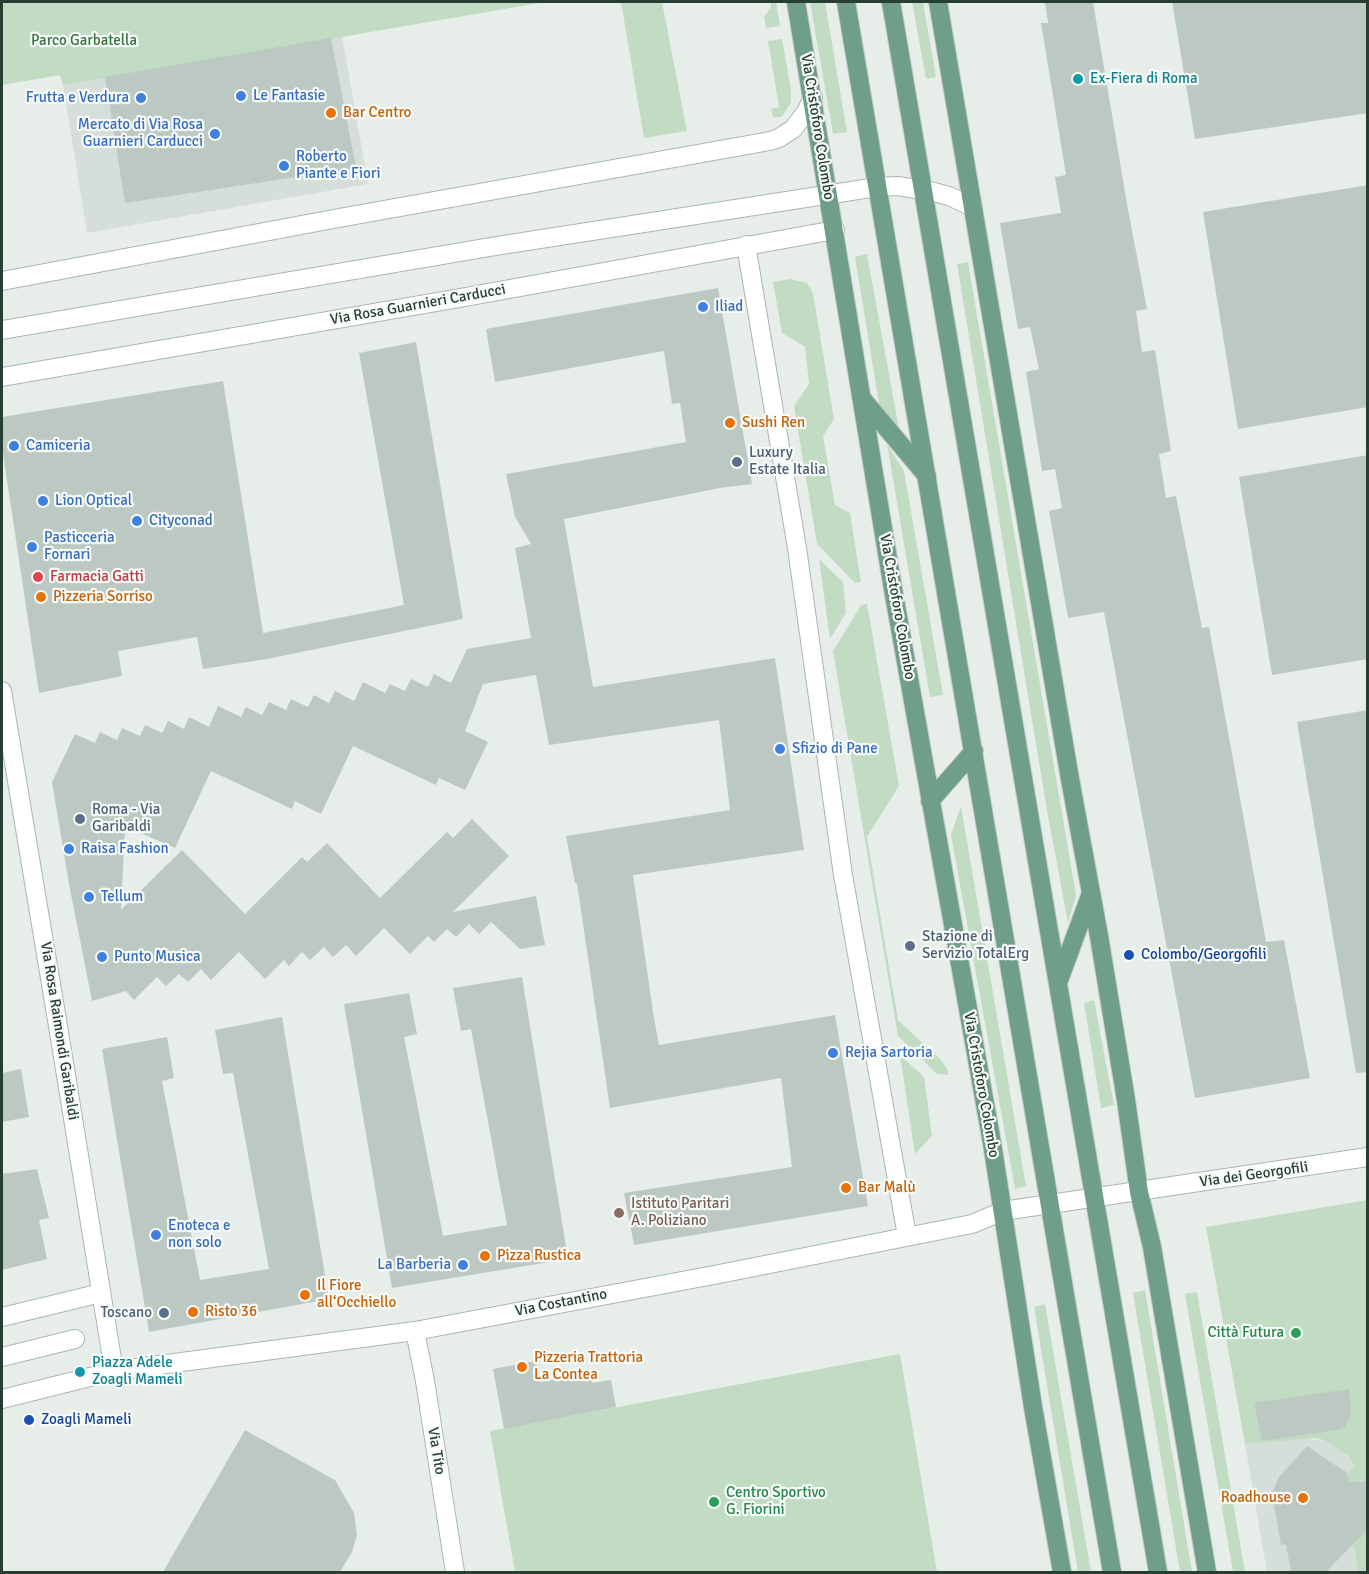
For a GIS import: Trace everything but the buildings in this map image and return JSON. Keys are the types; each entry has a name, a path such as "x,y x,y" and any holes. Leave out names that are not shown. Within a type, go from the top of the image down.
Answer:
{"main road":[{"name":"Via Cristoforo Colombo","path":"796,2 891,577 1003,1211 1033,1407 1062,1572"},
{"path":"846,2 1112,1572"},
{"path":"891,2 1158,1572"},
{"path":"938,2 1126,1100 1139,1191 1152,1246 1207,1572"},
{"path":"863,400 928,478"},
{"path":"930,801 974,752"},
{"path":"1057,984 1091,895"}],"street":[{"path":"2,281 770,141 793,129 806,112 813,97"},
{"path":"2,330 496,246 877,187 897,186 921,189 940,193 973,207"},
{"name":"Via Rosa Guarnieri Carducci","path":"2,377 835,230"},
{"path":"746,246 797,548 843,875 907,1236"},
{"name":"Via Rosa Raimondi Garibaldi","path":"2,691 114,1371"},
{"name":"Via dei Georgofili","path":"1139,1191 1368,1157"},
{"path":"1003,1211 1139,1191"},
{"name":"Via Costantino","path":"114,1371 415,1330 714,1275 972,1224 1003,1211"},
{"path":"2,1317 101,1293"},
{"name":"Via Tito","path":"415,1330 455,1572"},
{"path":"2,1358 75,1340"},
{"path":"2,1399 114,1371"}],"shaded area":[{"name":"Mercato di Via Rosa Guarnieri Carducci","path":"342,36 368,184 87,233 63,85"},
{"name":"Roadhouse","path":"1303,1438 1326,1441 1343,1451 1355,1467 1356,1523 1352,1535 1358,1572 1267,1572 1245,1444"}],"green space":[{"name":"Parco Garbatella","path":"2,2 545,2 63,85 60,75 2,85"},
{"path":"621,2 662,2 687,131 644,138"},
{"path":"771,2 776,2 780,26 766,28 764,17 771,7"},
{"path":"810,2 825,2 847,132 833,134"},
{"path":"912,2 923,2 936,77 926,79"},
{"path":"782,39 791,90 791,103 781,117 773,117 771,109 779,107 768,41"},
{"path":"867,254 899,429 879,404 855,257"},
{"path":"968,262 1076,895 1068,923 1046,805 957,264"},
{"path":"790,279 807,283 813,293 834,419 823,436 835,505 850,513 861,582 855,583 817,544 794,406 809,384 805,347 782,333 773,282"},
{"path":"887,444 904,471 943,695 930,697"},
{"path":"819,559 843,582 846,613 830,639"},
{"path":"867,604 899,786 867,837 898,1020 941,1060 948,1075 937,1074 898,1036 833,651 861,605"},
{"path":"961,806 1026,1186 1015,1189 951,835"},
{"path":"1094,1000 1114,1105 1101,1108 1084,1003"},
{"path":"900,1055 924,1077 932,1136 915,1154"},
{"name":"Città Futura","path":"1367,1200 1367,1572 1358,1572 1352,1535 1356,1523 1347,1473 1355,1467 1347,1455 1326,1441 1316,1438 1245,1444 1206,1227"},
{"path":"1145,1290 1192,1572 1180,1572 1133,1293"},
{"path":"1197,1292 1245,1572 1233,1572 1185,1294"},
{"path":"1045,1304 1091,1572 1078,1572 1034,1307"},
{"name":"Centro Sportivo G. Fiorini","path":"900,1354 937,1572 515,1572 490,1431"}],"place":[{"name":"Ex-Fiera di Roma","path":"1078,79"},
{"name":"Le Fantasie","path":"241,96"},
{"name":"Frutta e Verdura","path":"141,98"},
{"name":"Bar Centro","path":"331,113"},
{"name":"Mercato di Via Rosa Guarnieri Carducci","path":"215,134"},
{"name":"Roberto Piante e Fiori","path":"284,166"},
{"name":"Iliad","path":"703,307"},
{"name":"Sushi Ren","path":"730,423"},
{"name":"Camiceria","path":"14,446"},
{"name":"Luxury Estate Italia","path":"737,462"},
{"name":"Lion Optical","path":"43,501"},
{"name":"Cityconad","path":"137,521"},
{"name":"Pasticceria Fornari","path":"32,547"},
{"name":"Farmacia Gatti","path":"38,577"},
{"name":"Pizzeria Sorriso","path":"41,597"},
{"name":"Sfizio di Pane","path":"780,749"},
{"name":"Roma - Via Garibaldi","path":"80,819"},
{"name":"Raisa Fashion","path":"69,849"},
{"name":"Tellum","path":"89,897"},
{"name":"Stazione di Servizio TotalErg","path":"910,946"},
{"name":"Colombo/Georgofili","path":"1129,955"},
{"name":"Punto Musica","path":"102,957"},
{"name":"Rejia Sartoria","path":"833,1053"},
{"name":"Bar Malù","path":"846,1188"},
{"name":"Istituto Paritari A. Poliziano","path":"619,1213"},
{"name":"Enoteca e non solo","path":"156,1235"},
{"name":"Pizza Rustica","path":"485,1256"},
{"name":"La Barberia","path":"463,1265"},
{"name":"Il Fiore all‘Occhiello","path":"305,1295"},
{"name":"Risto 36","path":"193,1312"},
{"name":"Toscano","path":"164,1313"},
{"name":"Città Futura","path":"1296,1333"},
{"name":"Pizzeria Trattoria La Contea","path":"522,1367"},
{"name":"Piazza Adele Zoagli Mameli","path":"80,1372"},
{"name":"Zoagli Mameli","path":"29,1420"},
{"name":"Roadhouse","path":"1303,1498"},
{"name":"Centro Sportivo G. Fiorini","path":"714,1502"}]}
